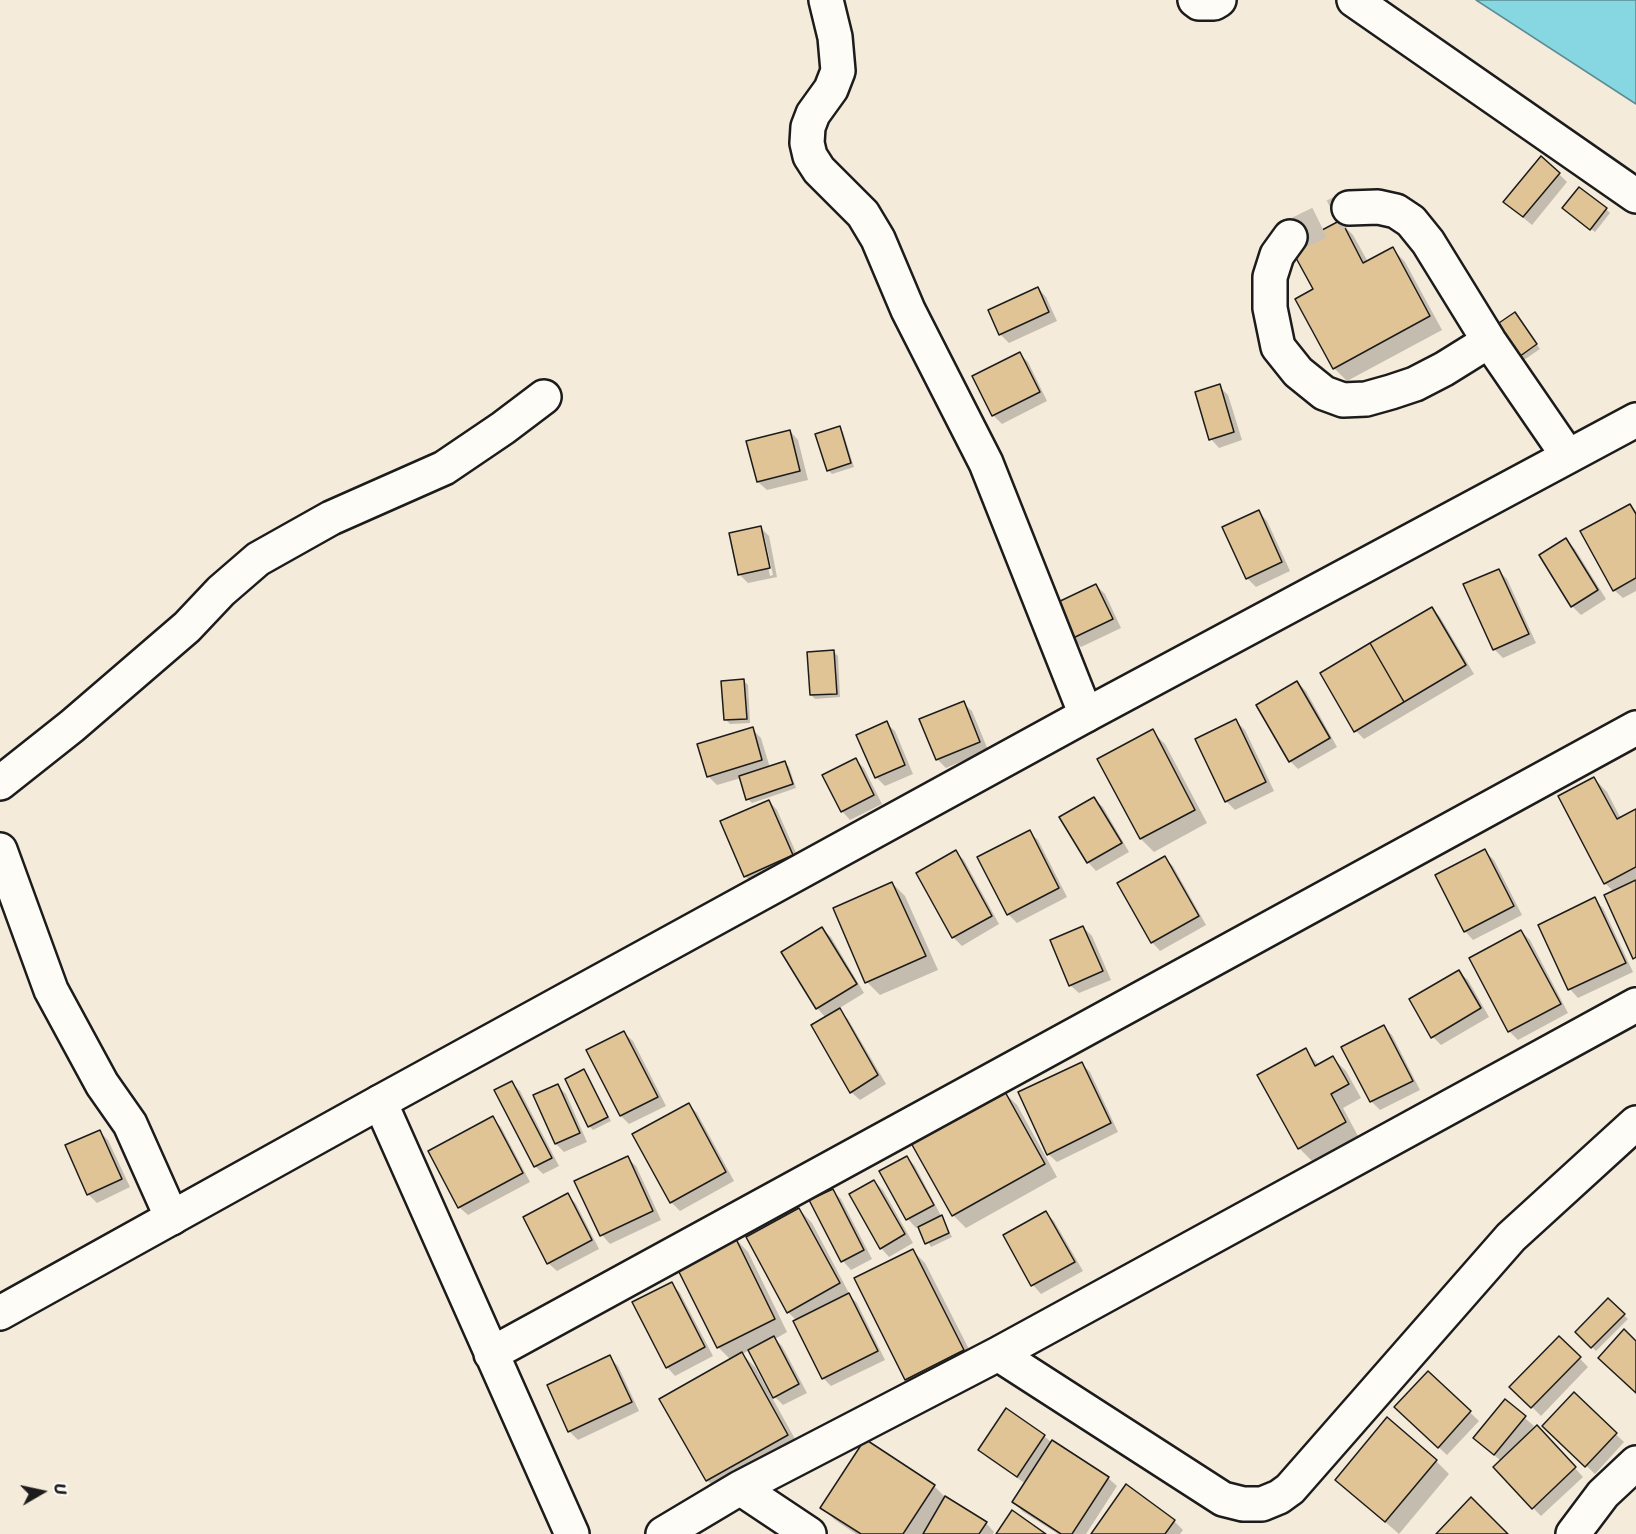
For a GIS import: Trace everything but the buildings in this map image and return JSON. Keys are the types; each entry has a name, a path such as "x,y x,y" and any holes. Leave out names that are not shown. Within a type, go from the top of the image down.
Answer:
{"street":[{"path":"826,0 835,37 838,71 831,89 810,120 807,143 810,156 819,170 862,214 878,239 908,309 986,463 1086,715"},
{"path":"1195,0 1199,3 1214,3 1219,0"},
{"path":"1354,0 1636,196"},
{"path":"1349,208 1378,207 1396,211 1411,221 1428,242 1568,456"},
{"path":"1290,237 1277,255 1270,277 1270,308 1278,347 1298,372 1324,393 1343,400 1366,399 1391,392 1416,384 1490,340"},
{"path":"0,783 72,726 187,627 221,591 258,559 331,518 444,468 544,397"},
{"path":"2,1307 172,1218 1086,715 1636,420"},
{"path":"491,1354 1636,728"},
{"path":"0,850 51,990 102,1084 130,1124 172,1218"},
{"path":"663,1534 740,1488 998,1354 1636,1005"},
{"path":"380,1102 572,1534"},
{"path":"998,1354 1223,1499 1243,1504 1262,1504 1279,1497 1290,1489 1511,1237 1636,1123"},
{"path":"1573,1534 1603,1494 1636,1462"},
{"path":"740,1488 809,1534"}],"water":[{"path":"1476,0 1636,0 1636,104"}],"tunnel":[{"path":"1290,237 1349,208"}]}
